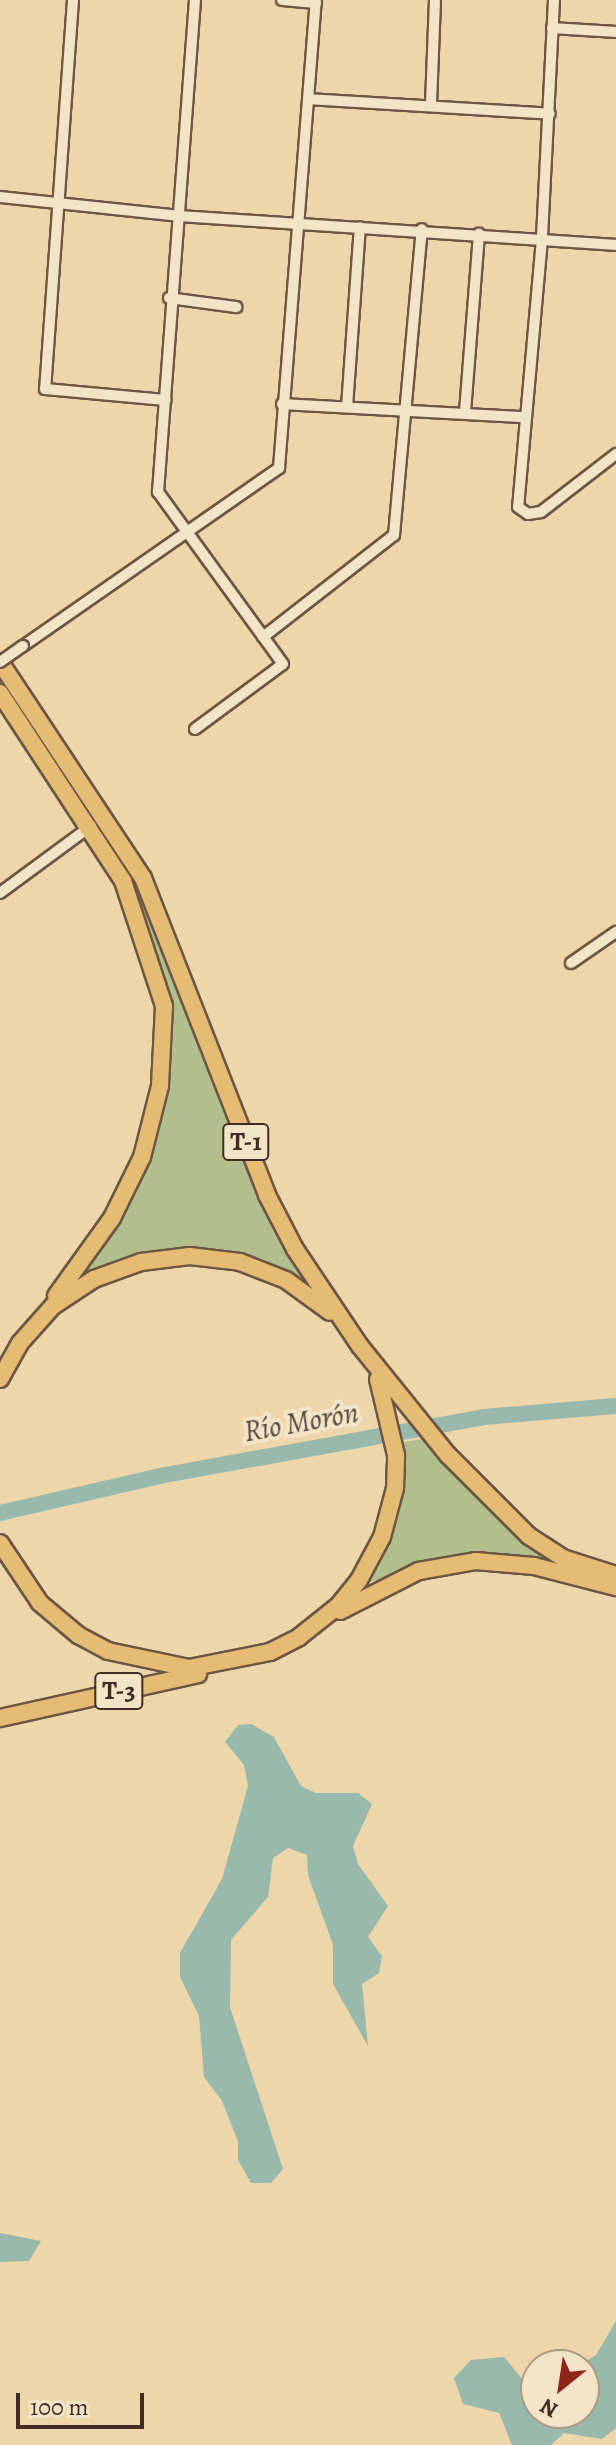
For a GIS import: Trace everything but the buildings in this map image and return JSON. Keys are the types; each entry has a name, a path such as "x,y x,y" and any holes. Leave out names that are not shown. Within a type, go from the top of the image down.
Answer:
{"highway":[{"name":"T-1","path":"0,662 143,878 267,1195 295,1249 360,1346 456,1463 546,1549 616,1575"},
{"name":"T-1","path":"0,693 91,826 123,881 152,961 164,1006 162,1069 150,1136 128,1191 30,1330 0,1379"},
{"name":"T-1","path":"30,1330 59,1301 94,1279 141,1262 190,1256 240,1262 286,1280 327,1309 360,1346 390,1412 395,1441 395,1488 379,1544 349,1594 313,1628"},
{"name":"T-1","path":"0,1543 40,1603 93,1643 164,1666 238,1662 277,1649 382,1587 453,1563 509,1562 616,1587"},
{"name":"T-3","path":"0,1718 238,1662"}],"street":[{"path":"73,0 45,389 166,400"},
{"path":"195,0 180,216 169,298 166,400 158,492 283,664 195,729"},
{"path":"0,662 279,468 282,404 301,221 316,1 282,0"},
{"path":"431,104 435,0"},
{"path":"554,0 542,239 516,500 524,513 541,512 616,454"},
{"path":"552,28 616,32"},
{"path":"308,99 431,104 550,114"},
{"path":"0,197 180,216 422,229 616,245"},
{"path":"347,407 360,227"},
{"path":"263,637 394,535 422,229"},
{"path":"465,412 479,234"},
{"path":"169,298 236,307"},
{"path":"282,404 525,417"},
{"path":"0,893 91,826"},
{"path":"571,963 616,932"}],"green space":[{"path":"130,873 256,1187 309,1282 258,1258 185,1246 111,1262 77,1279 116,1229 138,1190 169,1072 171,1025 158,961 127,875"},
{"path":"422,1439 513,1534 545,1559 469,1555 427,1562 365,1584 397,1515 403,1442"}],"shaded area":[{"path":"251,1724 274,1737 301,1786 316,1793 358,1793 372,1804 353,1846 358,1864 388,1906 368,1937 382,1956 379,1973 362,1984 368,2046 333,1984 333,1945 308,1875 307,1855 288,1848 273,1858 268,1897 231,1940 230,2007 283,2169 271,2183 251,2183 238,2160 238,2141 222,2101 204,2077 199,2016 180,1977 180,1953 222,1879 248,1786 244,1765 225,1742 238,1725"},
{"path":"0,2233 41,2241 29,2261 0,2262"},
{"path":"616,2321 616,2428 602,2439 564,2433 551,2445 512,2445 499,2413 463,2404 454,2378 471,2360 504,2357 520,2376 520,2429 600,2429 600,2349"}],"waterway":[{"name":"Río Morón","path":"0,1513 165,1475 484,1417 616,1406"}]}
